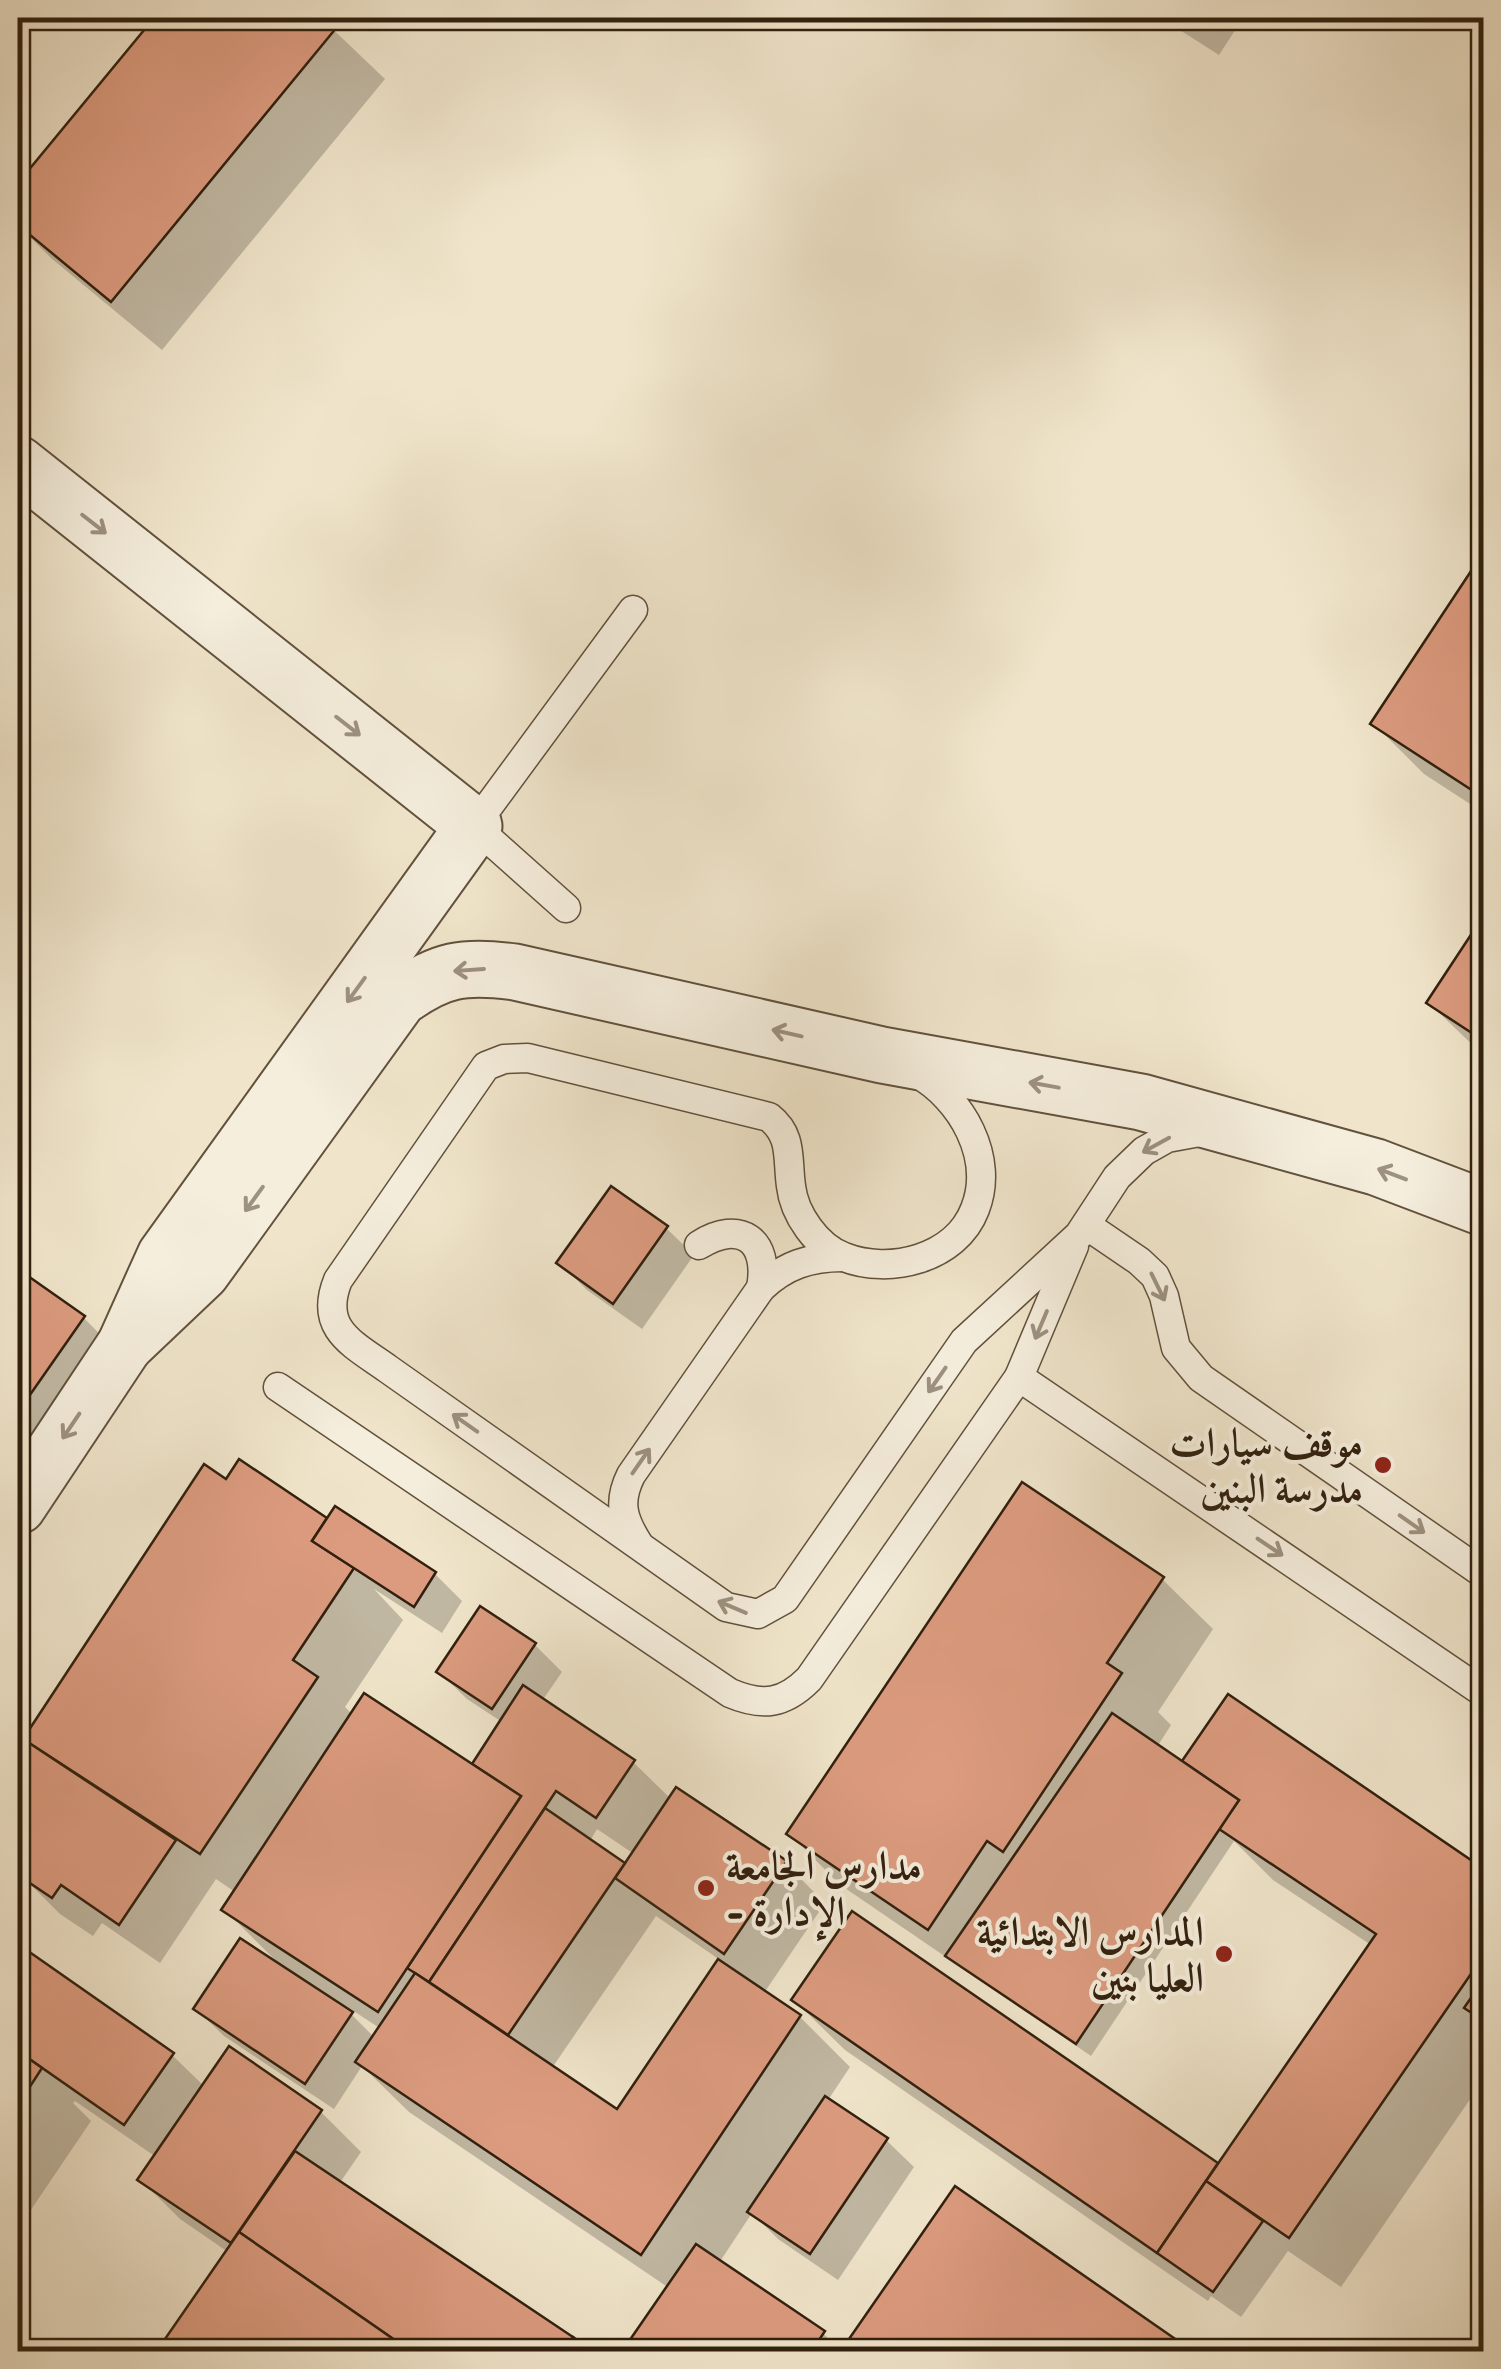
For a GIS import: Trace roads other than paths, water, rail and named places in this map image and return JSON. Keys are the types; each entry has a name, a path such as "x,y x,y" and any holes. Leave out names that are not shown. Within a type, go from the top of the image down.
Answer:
{"street":[{"path":"18,464 474,826 164,1256 126,1345 18,1506"},
{"path":"126,1345 202,1272 398,999 442,974 464,968 514,972 882,1055 1141,1102 1376,1168 1484,1208"}],"lane":[{"path":"566,908 474,826 634,610"},
{"path":"642,1548 628,1528 622,1492 761,1288 778,1272 821,1257 885,1265 913,1262 938,1251 975,1212 982,1182 977,1150 964,1118 924,1078 882,1055"},
{"path":"843,1257 818,1239 800,1216 791,1192 786,1136 769,1117 528,1058 504,1059 486,1066 474,1080 338,1280 331,1296 331,1312 346,1339 388,1369 726,1608 758,1614 785,1599 964,1341 1082,1230"},
{"path":"278,1387 730,1694 752,1702 774,1702 793,1695 809,1679 1019,1377 1082,1230 1117,1177 1144,1150 1167,1138 1196,1131 1251,1130"},
{"path":"1082,1230 1139,1261 1155,1276 1164,1296 1176,1348 1201,1378 1484,1574"},
{"path":"699,1244 728,1233 754,1242 763,1254 761,1288"},
{"path":"1019,1377 1484,1693"}],"place":[{"name":"موقف سيارات مدرسة البنين","path":"1383,1465"},
{"name":"مدارس الجامعة - الإدارة","path":"706,1888"},
{"name":"المدارس الابتدائية العليا بنين","path":"1224,1954"}]}
